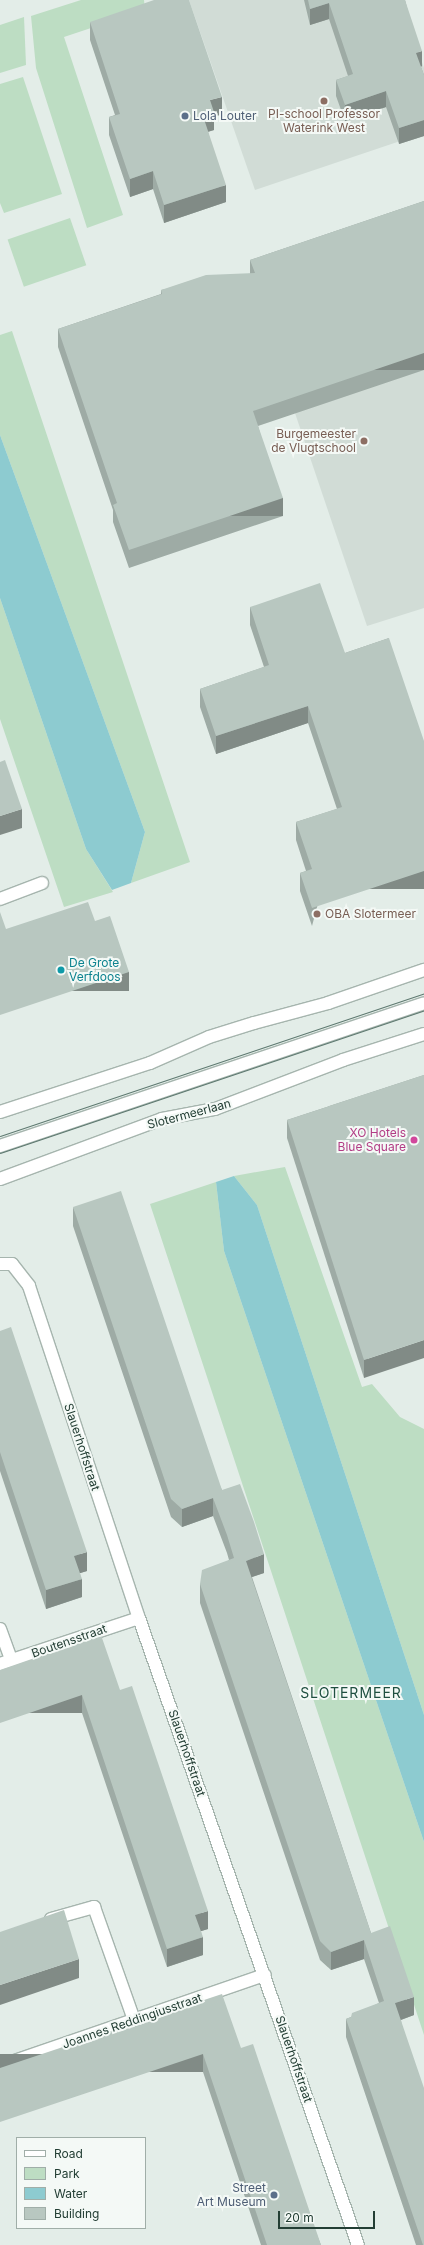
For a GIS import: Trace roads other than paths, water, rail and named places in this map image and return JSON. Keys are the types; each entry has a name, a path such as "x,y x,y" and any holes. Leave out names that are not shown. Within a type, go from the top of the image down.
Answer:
{"street":[{"path":"0,898 42,883"},
{"path":"0,1112 150,1063 209,1037 328,1003 424,970"},
{"path":"0,1146 424,1003"},
{"name":"Slotermeerlaan","path":"0,1179 162,1119 215,1109 343,1060 424,1034"},
{"name":"Slauerhoffstraat","path":"6,1264 29,1286 139,1618 265,1975 358,2245"},
{"name":"Boutensstraat","path":"5,1662 139,1618"},
{"path":"0,1629 5,1662"},
{"path":"36,1924 94,1907 134,2020"},
{"name":"Joannes Reddingiusstraat","path":"0,2066 265,1975"}],"water":[{"path":"0,435 145,832 131,883 112,890 86,849 0,598"},
{"path":"234,1176 257,1205 424,1715 424,1842 224,1251 216,1182"}],"tram line":[{"path":"0,1136 424,993"},
{"path":"0,1153 424,1010"}],"place":[{"name":"PI-school Professor Waterink West","path":"324,101"},
{"name":"Lola Louter","path":"185,116"},
{"name":"Burgemeester de Vlugtschool","path":"364,441"},
{"name":"OBA Slotermeer","path":"317,914"},
{"name":"De Grote Verfdoos","path":"61,970"},
{"name":"XO Hotels Blue Square","path":"414,1140"},
{"name":"Street Art Museum","path":"274,2195"}],"district":[{"name":"SLOTERMEER","path":"351,1693"}]}
